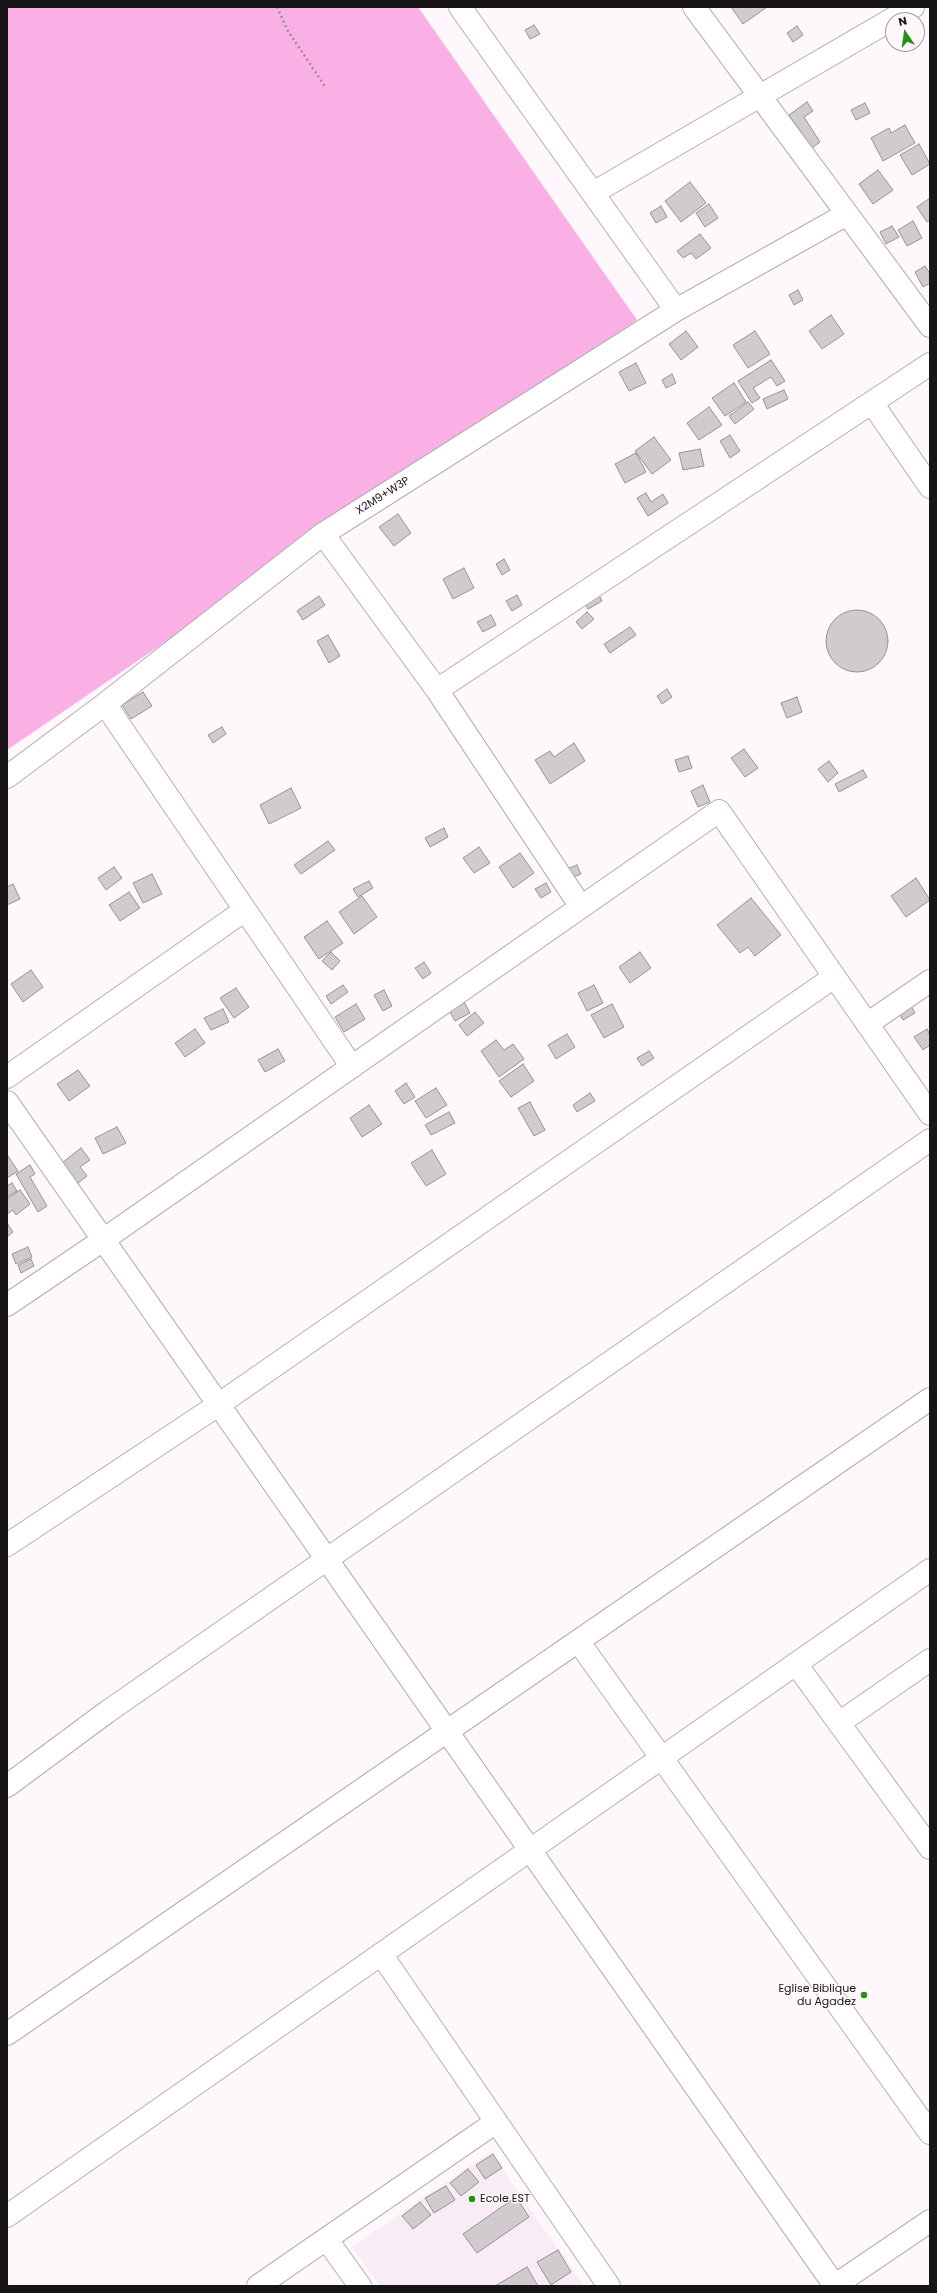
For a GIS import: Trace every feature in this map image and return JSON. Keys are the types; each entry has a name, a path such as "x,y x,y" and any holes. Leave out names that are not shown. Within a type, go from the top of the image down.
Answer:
{"street":[{"path":"460,7 676,310"},
{"path":"694,7 930,326"},
{"path":"593,193 913,7"},
{"name":"X2M9+W3P","path":"7,778 105,704 323,534 676,310 847,214"},
{"path":"437,690 930,364"},
{"path":"872,403 930,487"},
{"path":"323,534 437,690 581,907"},
{"path":"105,704 352,1067"},
{"path":"7,1305 103,1240 719,811 930,1114"},
{"path":"7,1077 245,910"},
{"path":"7,1545 218,1405 834,977"},
{"path":"867,1024 930,981"},
{"path":"7,1102 835,2286 930,2221"},
{"path":"7,1786 107,1712 930,1140"},
{"path":"7,2034 930,1399"},
{"path":"7,2216 930,1570"},
{"path":"578,1641 930,2133"},
{"path":"839,1723 930,1660"},
{"path":"796,1664 928,1843"},
{"path":"381,1954 609,2286"},
{"path":"258,2286 327,2240 496,2122"},
{"path":"327,2240 360,2286"}],"path":[{"path":"277,7 288,31 326,88"}],"shaded area":[{"path":"7,7 418,7 637,320 7,750"},
{"name":"Ecole EST","path":"490,2152 584,2286 380,2286 352,2247"}],"building":[{"path":"731,7 767,7 743,24"},
{"path":"534,25 540,34 530,39 525,30"},
{"path":"797,26 803,35 793,42 787,33"},
{"path":"807,102 813,111 804,117 820,142 812,148 789,115"},
{"path":"865,103 870,113 856,120 851,110"},
{"path":"905,125 915,143 883,161 871,138 889,128 891,133"},
{"path":"919,144 930,164 912,175 900,155"},
{"path":"878,170 893,190 873,204 859,184"},
{"path":"690,182 706,203 681,222 665,201"},
{"path":"930,198 930,220 927,222 917,207"},
{"path":"709,204 718,218 705,227 696,213"},
{"path":"661,206 667,217 656,223 650,213"},
{"path":"913,221 922,238 907,246 898,230"},
{"path":"892,226 899,237 886,244 880,232"},
{"path":"700,234 711,248 696,259 691,253 683,258 677,251"},
{"path":"925,266 930,274 930,283 923,287 915,272"},
{"path":"798,290 803,300 794,305 789,295"},
{"path":"831,315 844,334 822,349 809,331"},
{"path":"686,331 698,347 681,360 669,344"},
{"path":"755,331 770,354 748,368 733,345"},
{"path":"771,360 785,381 777,386 771,377 753,388 760,398 752,403 738,381"},
{"path":"636,363 646,383 629,391 619,372"},
{"path":"672,374 676,383 666,388 662,380"},
{"path":"734,383 746,402 725,416 712,398"},
{"path":"784,390 788,399 767,409 763,399"},
{"path":"748,402 754,409 735,424 729,416"},
{"path":"709,407 722,425 699,440 687,423"},
{"path":"730,435 740,451 730,458 720,441"},
{"path":"654,437 671,460 652,474 635,451"},
{"path":"700,449 704,466 683,470 679,453"},
{"path":"636,453 646,472 625,483 615,464"},
{"path":"646,493 651,502 663,494 668,503 648,516 637,498"},
{"path":"398,514 411,533 394,546 379,527"},
{"path":"504,559 510,570 502,575 496,564"},
{"path":"464,568 474,588 453,599 443,579"},
{"path":"598,593 602,601 588,609 583,601"},
{"path":"517,595 522,605 512,611 506,601"},
{"path":"319,596 325,605 303,620 297,611"},
{"path":"857,610 869,612 879,619 886,629 888,641 886,653 879,663 869,670 857,672 845,670 835,663 828,653 826,641 828,629 835,619 845,612"},
{"path":"587,612 594,619 582,629 576,622"},
{"path":"491,615 496,625 483,632 477,622"},
{"path":"630,627 636,635 610,653 604,644"},
{"path":"328,635 340,656 329,663 317,641"},
{"path":"667,689 672,697 662,704 657,696"},
{"path":"143,692 152,706 131,719 122,705"},
{"path":"797,697 802,712 787,718 781,703"},
{"path":"222,727 226,734 213,743 208,735"},
{"path":"574,743 585,761 550,784 535,760 550,751 554,757"},
{"path":"744,749 758,768 745,777 731,758"},
{"path":"688,756 692,768 679,772 675,760"},
{"path":"829,761 838,773 828,782 818,769"},
{"path":"863,770 867,777 839,792 835,784"},
{"path":"703,785 710,802 698,807 691,791"},
{"path":"291,788 301,808 269,824 260,805"},
{"path":"444,828 448,837 430,847 425,838"},
{"path":"328,841 335,850 301,874 294,865"},
{"path":"479,847 490,863 474,873 463,858"},
{"path":"520,853 534,873 513,888 499,867"},
{"path":"577,865 581,874 571,878 567,869"},
{"path":"114,867 122,878 106,890 98,878"},
{"path":"152,874 162,894 143,903 133,883"},
{"path":"916,878 930,900 906,917 891,896"},
{"path":"369,881 373,888 358,897 353,889"},
{"path":"546,883 551,892 541,898 535,889"},
{"path":"13,884 20,899 7,905 7,887"},
{"path":"129,892 140,908 120,921 109,905"},
{"path":"362,896 377,917 354,934 339,912"},
{"path":"751,898 781,935 755,956 748,947 740,953 717,925"},
{"path":"327,921 343,943 319,959 304,937"},
{"path":"331,952 340,961 332,970 322,961"},
{"path":"640,952 651,968 630,983 619,967"},
{"path":"424,962 431,973 423,979 415,968"},
{"path":"31,970 43,987 23,1002 11,984"},
{"path":"343,985 348,992 331,1004 326,996"},
{"path":"594,985 603,1003 587,1011 578,993"},
{"path":"236,988 249,1007 234,1018 220,998"},
{"path":"384,990 392,1006 383,1011 374,995"},
{"path":"458,991 470,1013 455,1021 443,999"},
{"path":"356,1004 365,1019 344,1032 335,1017"},
{"path":"612,1004 624,1027 604,1038 591,1015"},
{"path":"911,1006 915,1013 903,1020 899,1013"},
{"path":"223,1009 229,1022 211,1030 204,1018"},
{"path":"475,1012 484,1023 467,1036 459,1025"},
{"path":"195,1029 205,1043 185,1057 175,1043"},
{"path":"927,1029 930,1035 930,1045 923,1050 914,1037"},
{"path":"567,1034 575,1047 556,1059 548,1045"},
{"path":"496,1040 504,1050 513,1044 524,1059 499,1077 481,1051"},
{"path":"278,1049 285,1061 265,1072 258,1060"},
{"path":"649,1051 654,1058 642,1066 637,1058"},
{"path":"523,1064 534,1081 511,1097 499,1081"},
{"path":"78,1070 90,1086 69,1101 57,1084"},
{"path":"406,1083 415,1097 404,1104 395,1091"},
{"path":"436,1088 447,1105 426,1118 415,1101"},
{"path":"590,1093 595,1101 577,1112 573,1105"},
{"path":"530,1102 545,1130 534,1136 518,1108"},
{"path":"369,1105 382,1124 362,1137 350,1118"},
{"path":"449,1112 455,1123 431,1135 425,1125"},
{"path":"117,1127 126,1143 103,1154 95,1138"},
{"path":"81,1148 90,1160 80,1167 87,1176 77,1184 62,1163"},
{"path":"432,1150 446,1174 426,1186 411,1163"},
{"path":"8,1156 18,1171 7,1178 7,1157"},
{"path":"30,1165 35,1174 30,1177 47,1206 38,1212 16,1174"},
{"path":"12,1183 17,1191 7,1197 7,1186"},
{"path":"20,1190 30,1204 16,1215 13,1210 7,1214 7,1199"},
{"path":"7,1223 13,1232 7,1237"},
{"path":"28,1247 32,1257 16,1264 12,1254"},
{"path":"31,1259 34,1266 21,1273 18,1265"},
{"path":"493,2154 502,2168 485,2179 476,2165"},
{"path":"468,2169 479,2182 461,2196 450,2183"},
{"path":"446,2186 455,2200 434,2213 425,2198"},
{"path":"516,2197 529,2217 477,2253 463,2234"},
{"path":"420,2202 431,2215 413,2229 402,2216"},
{"path":"558,2250 571,2272 551,2285 537,2262"},
{"path":"527,2267 538,2286 495,2286"}],"place":[{"name":"Eglise Biblique du Agadez","path":"864,1995"},
{"name":"Ecole EST","path":"472,2199"}]}
